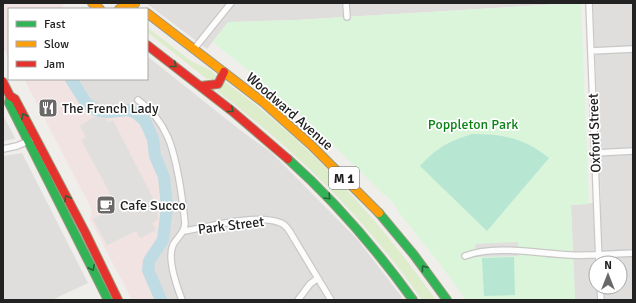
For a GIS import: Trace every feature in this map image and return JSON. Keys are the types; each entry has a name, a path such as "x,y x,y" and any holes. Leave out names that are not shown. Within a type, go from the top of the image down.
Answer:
{"main road":[{"path":"120,8 137,5"},
{"name":"Woodward Avenue","path":"148,14 288,123 311,145 385,219 447,300"},
{"name":"M 1","path":"148,46 201,86 276,147 314,182 352,222 388,265 413,300"},
{"path":"201,86 218,84 224,72"},
{"path":"3,82 10,96 9,103 85,232 118,300"},
{"path":"32,140 76,236 108,300"}],"street":[{"path":"194,49 231,3"},
{"path":"346,3 347,16"},
{"name":"Oxford Street","path":"588,3 599,255"},
{"path":"591,51 633,50"},
{"path":"138,100 158,119 173,149 176,160 184,216 184,231 174,245 171,254 172,264 182,300"},
{"path":"3,149 17,146 32,140"},
{"path":"595,153 633,151"},
{"name":"Park Street","path":"184,231 235,222 266,220 279,222 287,227 331,300"},
{"path":"76,236 85,232"},
{"path":"465,256 476,252 513,251 588,255"},
{"path":"599,255 633,253"},
{"path":"298,300 310,284 318,278"}],"shaded area":[{"path":"3,3 61,3 64,5 62,8 8,8 8,57 3,47"},
{"path":"146,3 575,3 296,20 228,22 207,49"},
{"path":"593,3 633,3 633,300 575,300 571,205 601,202"},
{"path":"148,57 240,130 272,153 358,240 404,300 161,300 148,270 149,261 165,229 167,207 164,177 155,156 153,139 136,113 128,110 104,112 96,110 86,103 72,80 148,80"},
{"path":"25,80 72,80 90,107 104,112 124,110 134,111 145,121 153,139 155,156 164,177 167,200 163,240 152,255 148,265 148,270 159,300 132,300 90,219 92,210"},
{"path":"3,115 15,138 14,139 3,141"},
{"path":"100,115 105,117 108,122 113,120 156,204 158,220 152,223 156,230 140,238 136,231 107,245 93,219 117,206 81,140 86,137 80,126"},
{"path":"22,153 88,283 52,300 3,300 3,156"},
{"path":"518,242 519,256 476,257 475,244"}],"green space":[{"name":"Poppleton Park","path":"581,3 589,204 571,205 575,300 466,300 440,264 397,210 398,209 384,193 383,194 301,115 213,42 228,22 296,20"},
{"path":"148,28 191,61 212,71 216,76 214,79 207,79 148,33"},
{"path":"225,82 285,129 340,182 390,239 436,300 422,300 377,241 328,188 275,138 217,91"},
{"path":"472,134 513,138 540,151 549,158 487,231 420,166 443,146"},
{"path":"514,257 515,295 484,296 482,258"}],"waterway":[{"path":"72,80 86,103 96,110 109,112 128,110 136,113 145,121 153,139 155,156 164,177 167,207 163,240 149,261 148,270 161,300"}],"traffic: fast":[{"path":"10,96 9,103 108,300"},
{"path":"288,159 354,226 413,300"},
{"path":"379,213 414,255 447,300"}],"traffic: slow":[{"path":"92,3 99,8"},
{"path":"121,8 126,5 135,4"},
{"path":"148,14 264,103 311,145 379,213"}],"traffic: jam":[{"path":"148,46 232,111 288,159"},
{"path":"201,86 218,84 224,72"},
{"path":"3,82 10,96 15,99 85,232 118,300"}],"place":[{"name":"The French Lady","path":"48,108"},
{"name":"Cafe Succo","path":"106,205"}]}
